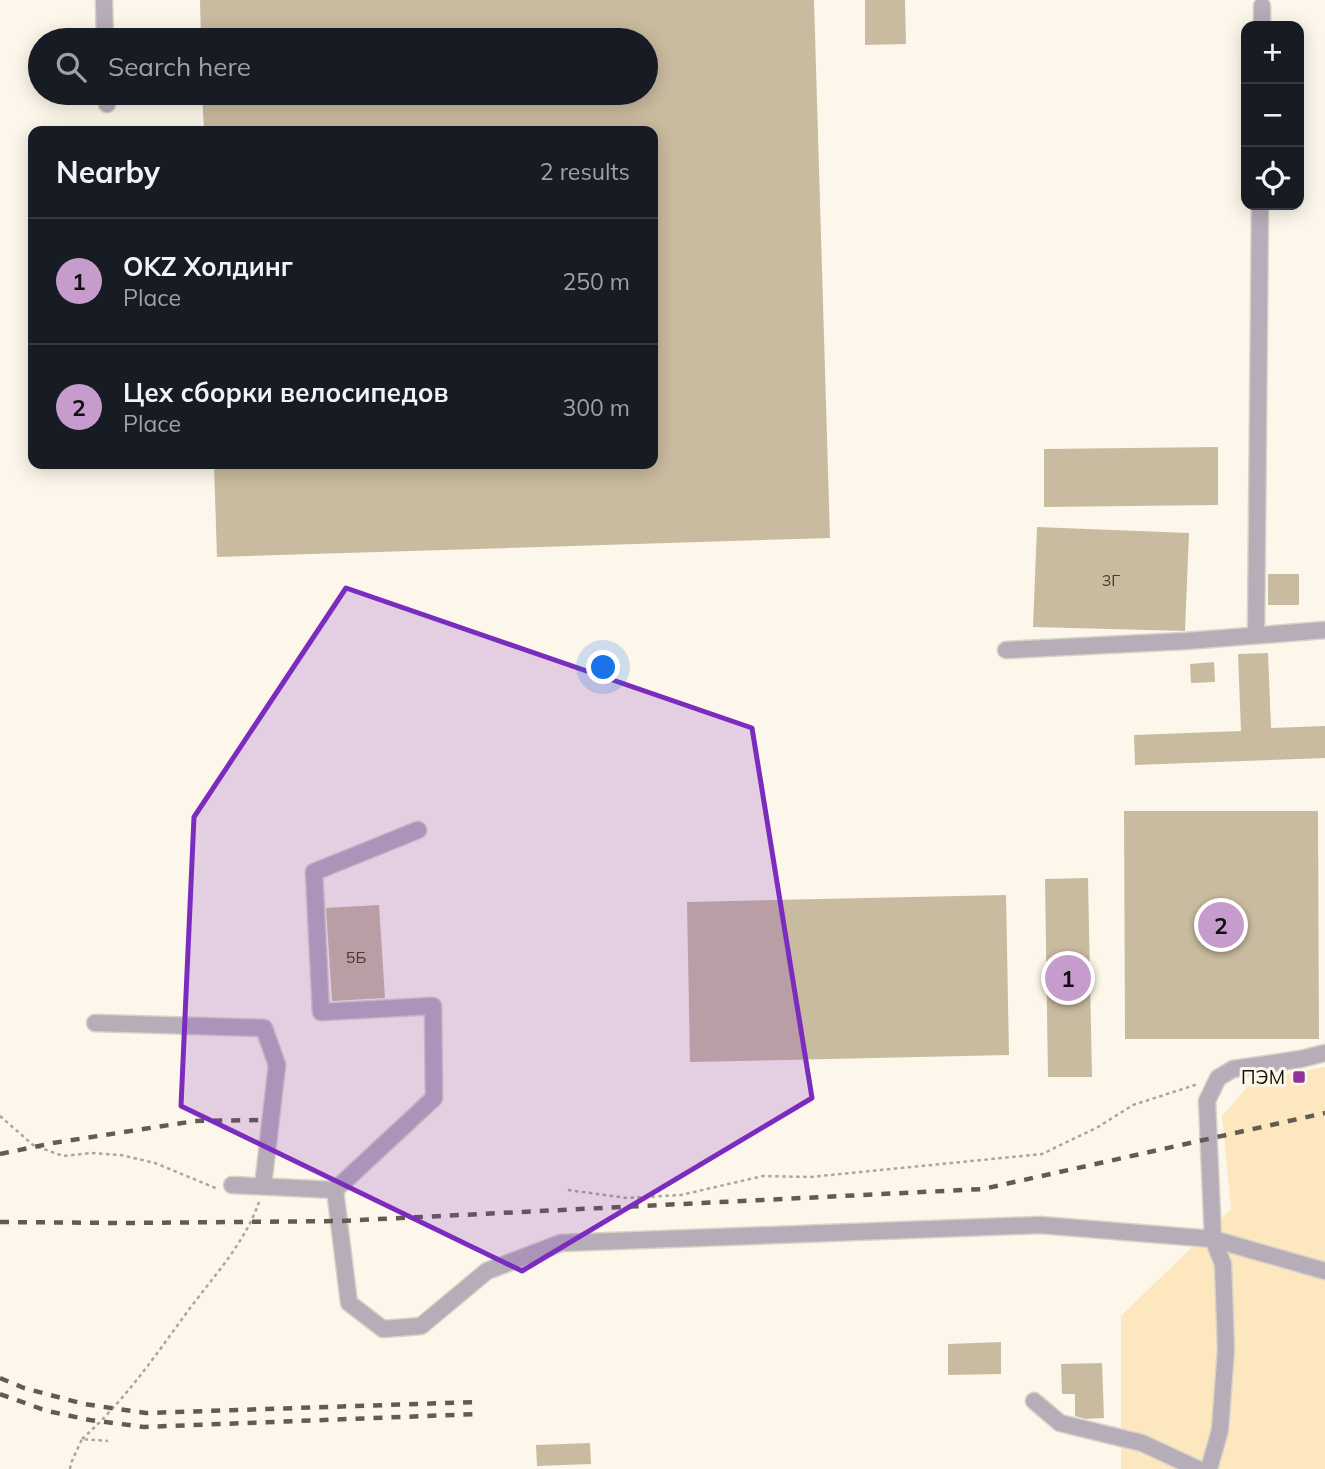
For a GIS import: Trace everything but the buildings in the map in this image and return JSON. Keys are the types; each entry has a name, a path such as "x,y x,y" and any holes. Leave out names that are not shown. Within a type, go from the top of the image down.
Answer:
{"street":[{"path":"104,0 105,28"},
{"path":"1262,6 1262,21"},
{"path":"1256,635 1260,210"},
{"path":"1006,650 1173,642 1325,630"},
{"path":"232,1185 335,1190 435,1098 433,1006 321,1012 314,872 418,830"},
{"path":"95,1023 264,1028 277,1065 263,1186"},
{"path":"1209,1469 1220,1430 1226,1349 1223,1264 1213,1239 1206,1101 1218,1078 1233,1069 1325,1053"},
{"path":"335,1190 349,1303 383,1329 421,1326 487,1271 561,1243 1040,1225 1213,1239 1325,1271"},
{"path":"1034,1401 1060,1423 1142,1443 1198,1469"}],"path":[{"path":"568,1190 627,1198 681,1195 763,1176 810,1177 1042,1154 1098,1127 1133,1105 1218,1078"},
{"path":"0,1116 33,1145 63,1156 92,1153 121,1155 155,1163 220,1190 232,1185"},
{"path":"70,1469 82,1438 101,1422 148,1369 242,1239 259,1205 263,1186"},
{"path":"82,1438 108,1441"}],"highlighted area":[{"path":"346,588 752,728 812,1098 522,1271 181,1106 194,817"}],"shaded area":[{"path":"1325,1067 1325,1469 1121,1469 1121,1316 1231,1209 1222,1116 1252,1081"}],"railway":[{"path":"0,1222 340,1221 983,1189 1325,1113"},
{"path":"0,1154 195,1121 264,1120"},
{"path":"0,1378 24,1388 84,1404 146,1413 477,1402"},
{"path":"0,1394 47,1411 144,1427 478,1414"}],"place":[{"name":"Цех сборки велосипедов","path":"1221,925"},
{"name":"OKZ Холдинг","path":"1068,978"},
{"name":"ПЭМ","path":"1299,1077"}]}
